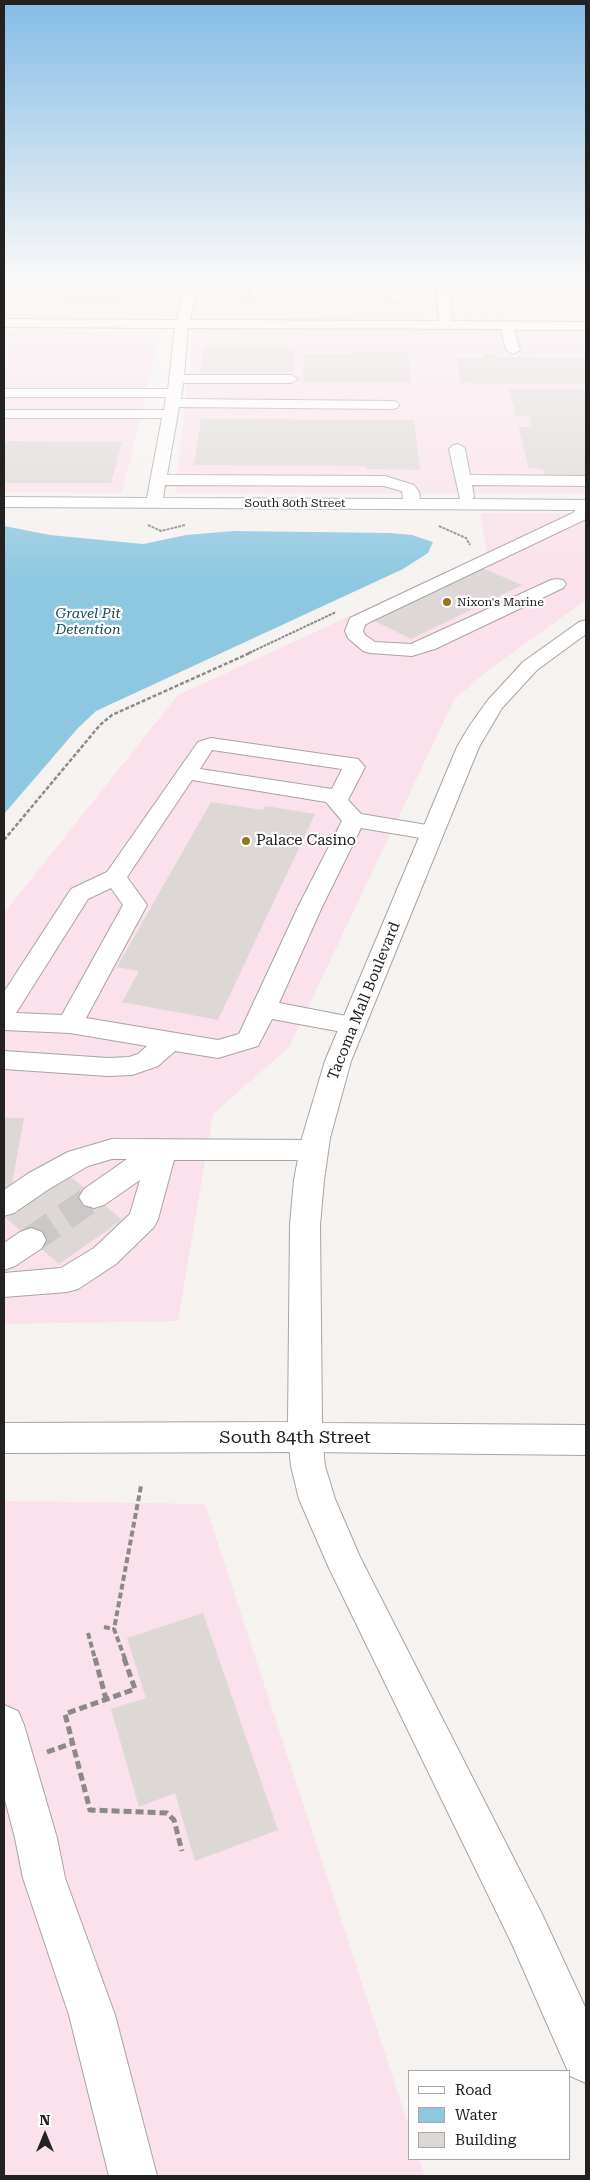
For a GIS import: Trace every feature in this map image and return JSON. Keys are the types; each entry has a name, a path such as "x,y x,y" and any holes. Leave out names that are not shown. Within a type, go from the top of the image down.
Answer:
{"main road":[{"path":"155,502 176,381"},
{"path":"4,414 173,397 280,381"},
{"path":"4,393 124,386 173,397 392,405"},
{"path":"147,432 167,432"},
{"path":"457,449 468,504"},
{"path":"159,480 385,482 408,488 411,492 412,504"},
{"path":"463,480 586,480"},
{"name":"South 80th Street","path":"4,502 585,504"},
{"path":"102,502 98,517 122,518"},
{"path":"557,584 428,645 412,650 392,650 370,646 357,638 354,631 357,622 363,618 579,517 583,514 585,504"},
{"name":"Tacoma Mall Boulevard","path":"586,626 530,666 495,704 468,747 353,1025 326,1098 309,1180 306,1225 305,1437 308,1466 317,1499 347,1568 526,1929 586,2060"},
{"path":"4,1012 79,894 115,877 205,746 211,744 350,764 354,767 337,801 354,820 433,833"},
{"path":"187,773 339,797"},
{"path":"4,1020 42,1024 70,1024 218,1049 249,1040 310,907 354,820"},
{"path":"70,1024 135,905 115,877"},
{"path":"263,1009 353,1025"},
{"path":"4,1060 108,1067 132,1066 148,1060 170,1041"},
{"path":"4,1205 39,1181 78,1159 112,1149 314,1150"},
{"path":"94,1196 163,1149"},
{"path":"4,1285 67,1280 105,1256 143,1219 163,1149"},
{"path":"4,1258 31,1240"},
{"name":"South 84th Street","path":"4,1438 305,1437 586,1440"},
{"path":"4,1725 36,1838 44,1878 92,2015 133,2176"}],"path":[{"path":"180,521 188,522"},
{"path":"436,525 466,538 470,544 468,550"},
{"path":"4,840 100,725 112,715 193,680 344,608"},
{"path":"141,1486 114,1629 135,1689 65,1714 90,1810 167,1813 174,1820 182,1851"},
{"path":"104,1627 114,1629"},
{"path":"88,1633 106,1699"},
{"path":"46,1753 72,1743"}],"shaded area":[{"path":"4,381 149,381 122,493 4,492"},
{"path":"188,381 586,381 586,494 175,493"},
{"path":"480,513 586,513 586,600 487,671 454,700 289,1047 213,1114 178,1321 4,1324 4,913 178,695 487,553"},
{"path":"4,1501 205,1504 408,2124 408,2160 419,2160 425,2176 4,2176"}],"water":[{"name":"Gravel Pit Detention","path":"4,526 50,535 143,544 186,535 234,531 390,533 412,535 433,542 428,553 403,569 96,711 78,728 4,814"}],"building":[{"path":"411,381 411,383 303,382"},
{"path":"461,381 586,381 586,384 461,383"},
{"path":"509,389 586,390 586,475 561,475 561,478 545,477 543,469 529,468 518,427 531,427 529,416 516,416"},
{"path":"201,419 414,420 420,470 367,469 366,466 194,465"},
{"path":"4,441 122,442 111,483 4,483"},
{"name":"Nixon's Marine","path":"482,568 522,585 411,639 371,619"},
{"path":"211,802 263,810 265,806 315,814 218,1020 122,1002 139,971 117,967"},
{"path":"4,1118 24,1118 11,1189 4,1189"},
{"path":"70,1176 122,1220 59,1264 6,1218"},
{"path":"203,1613 278,1830 195,1861 175,1793 139,1807 111,1709 146,1698 127,1638"}],"tunnel":[{"path":"31,1240 94,1197"}],"place":[{"name":"Nixon's Marine","path":"447,602"},
{"name":"Palace Casino","path":"246,841"}]}
